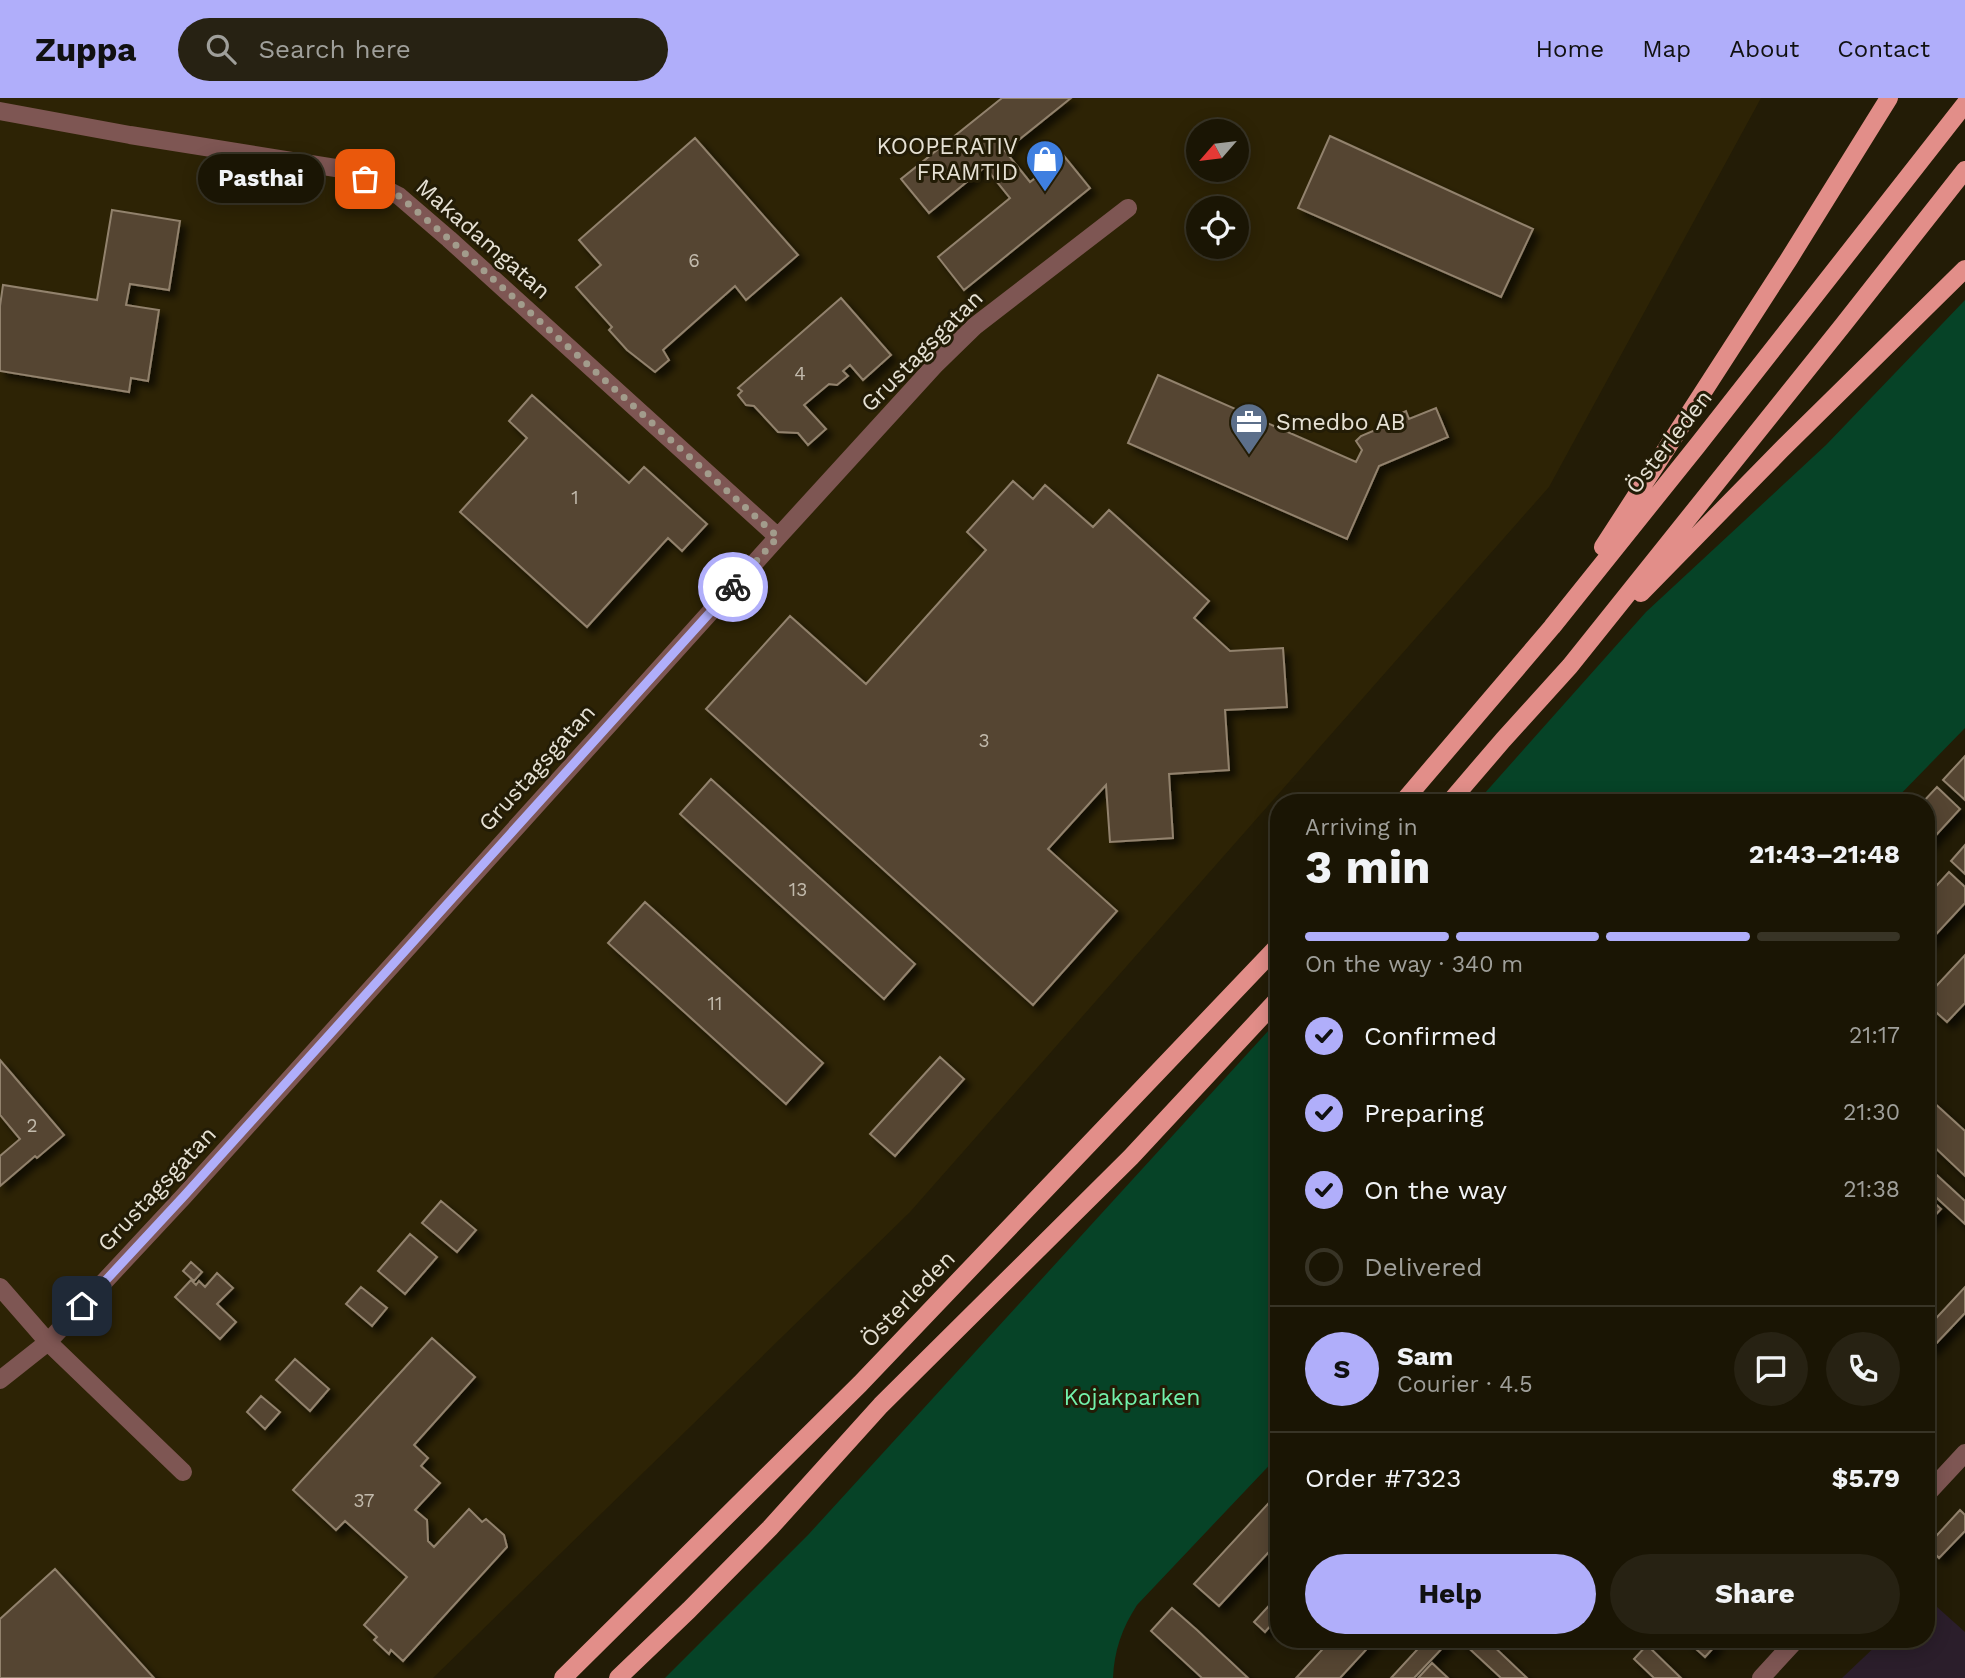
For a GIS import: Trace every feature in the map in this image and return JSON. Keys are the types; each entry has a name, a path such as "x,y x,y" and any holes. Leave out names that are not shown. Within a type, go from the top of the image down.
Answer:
{"main road":[{"path":"1552,627 1789,259 1889,98"},
{"name":"Österleden","path":"1410,794 1552,627 1698,446 1965,104"},
{"path":"1570,666 1965,170"},
{"path":"1457,794 1570,666 1781,450 1965,269"},
{"name":"Österleden","path":"563,1678 860,1384 1270,954"},
{"path":"625,1678 770,1528 881,1405 1131,1157 1270,1008"},
{"path":"618,1678 689,1610"}],"street":[{"name":"Makadamgatan","path":"0,111 348,170 399,196 778,537"},
{"name":"Grustagsgatan","path":"0,1380 48,1342 184,1196 936,364 975,326 1128,208"},
{"path":"0,1287 48,1342 183,1472"},
{"path":"1935,1485 1965,1453"},
{"path":"1761,1678 1789,1648"}],"shaded area":[{"path":"0,98 1761,98 1549,487 1278,794 1270,794 1270,804 910,1212 433,1678 0,1678"},
{"path":"1935,1605 1965,1632 1965,1678 1842,1678 1874,1648 1935,1648"}],"green space":[{"path":"1965,300 1965,728 1901,794 1484,794 1646,612 1826,445"},
{"name":"Kojakparken","path":"1270,1029 1270,1465 1137,1605 1120,1640 1113,1678 665,1678 808,1535"}],"building":[{"name":"KOOPERATIV FRAMTID","path":"1002,98 1071,98 1005,151 1030,182 1064,156 1090,188 964,290 938,257 1010,198 985,167 929,213 901,179"},
{"path":"1330,136 1533,229 1501,297 1298,208"},
{"path":"695,138 798,255 746,300 735,286 663,350 669,360 655,372 627,350 609,330 612,327 576,287 601,265 579,240"},
{"path":"112,210 180,221 169,290 130,284 126,305 159,310 148,381 131,378 129,392 0,371 0,306 3,285 97,300"},
{"path":"841,298 891,355 863,380 850,365 843,371 848,376 837,385 829,384 804,405 826,429 808,445 798,433 778,432 754,406 746,405 738,395 742,391 738,388"},
{"name":"Smedbo AB","path":"1158,375 1356,462 1362,450 1356,441 1361,436 1399,420 1397,415 1406,411 1409,419 1436,408 1448,437 1379,466 1347,539 1128,443"},
{"path":"532,395 629,483 644,467 707,524 682,551 668,538 587,627 460,512 527,438 509,421"},
{"path":"1013,481 1033,499 1045,485 1093,527 1109,510 1209,601 1194,618 1230,651 1283,648 1287,707 1225,710 1229,770 1169,774 1173,838 1110,842 1106,785 1048,849 1117,911 1033,1005 706,709 790,616 866,684 986,550 967,532"},
{"path":"1965,756 1965,800 1943,780"},
{"path":"711,779 915,964 884,999 680,814"},
{"path":"1937,787 1960,809 1935,836 1935,794 1930,794"},
{"path":"1965,845 1965,874 1951,861"},
{"path":"1949,872 1965,887 1965,903 1935,935 1935,887"},
{"path":"645,902 823,1063 786,1104 608,943"},
{"path":"1965,955 1965,1003 1947,1022 1935,1011 1935,987"},
{"path":"940,1057 964,1079 895,1156 870,1134"},
{"path":"0,1060 64,1135 0,1186 0,1156 20,1139 0,1115"},
{"path":"1935,1104 1965,1131 1965,1176 1935,1148"},
{"path":"1935,1173 1965,1201 1965,1224 1935,1196"},
{"path":"441,1201 476,1230 457,1252 422,1223"},
{"path":"1935,1203 1941,1209 1935,1215"},
{"path":"410,1234 437,1257 405,1294 378,1271"},
{"path":"191,1262 202,1272 194,1281 183,1271"},
{"path":"217,1273 233,1288 217,1304 236,1322 220,1339 175,1297 191,1280 196,1285 199,1281 205,1287"},
{"path":"361,1287 387,1308 372,1326 346,1304"},
{"path":"1965,1287 1965,1313 1935,1345 1935,1319"},
{"path":"432,1338 475,1377 414,1445 428,1458 421,1466 440,1483 415,1510 427,1520 428,1541 434,1547 469,1509 482,1522 486,1519 504,1535 507,1547 403,1661 391,1650 389,1654 374,1640 377,1637 364,1625 407,1577 345,1521 336,1530 293,1490"},
{"path":"295,1359 329,1389 310,1411 276,1380"},
{"path":"261,1396 280,1412 265,1429 247,1412"},
{"path":"1270,1502 1270,1551 1219,1606 1194,1584"},
{"path":"1960,1510 1965,1515 1965,1531 1939,1558 1935,1554 1935,1537"},
{"path":"55,1569 154,1678 0,1678 0,1619"},
{"path":"1270,1605 1270,1626 1265,1632 1254,1622"},
{"path":"1172,1608 1248,1678 1202,1678 1151,1631"},
{"path":"1324,1648 1368,1648 1340,1678 1296,1678"},
{"path":"1419,1648 1442,1648 1414,1678 1391,1678"},
{"path":"1469,1648 1495,1648 1527,1678 1501,1678"},
{"path":"1644,1648 1650,1648 1681,1678 1654,1678 1634,1659"},
{"path":"1695,1648 1713,1648 1705,1657"},
{"path":"1432,1663 1448,1678 1418,1678"}],"way so far":[{"path":"365,179 399,196 449,239 778,537 733,587"}],"place":[{"name":"Pasthai","path":"365,179"},
{"name":"KOOPERATIV FRAMTID","path":"1045,193"},
{"name":"Smedbo AB","path":"1249,456"}],"route":[{"path":"82,1306 733,587"}]}
